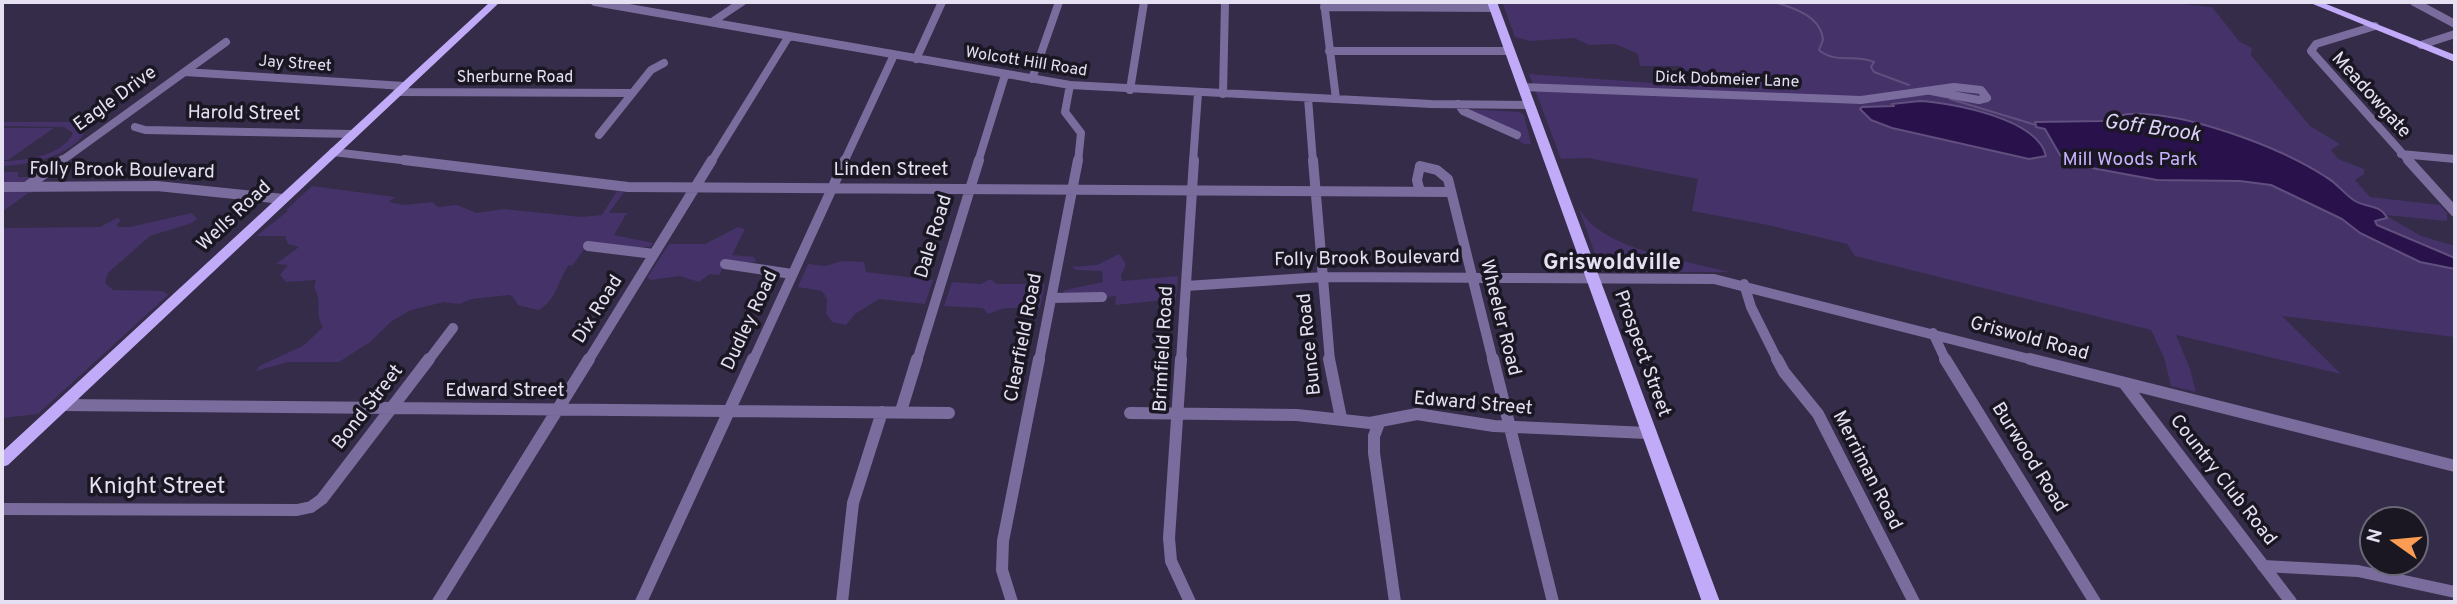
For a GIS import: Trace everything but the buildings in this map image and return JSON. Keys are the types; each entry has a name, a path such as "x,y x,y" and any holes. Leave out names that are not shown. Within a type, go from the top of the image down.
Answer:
{"main road":[{"name":"Wells Road","path":"2,461 495,2"},
{"path":"2313,2 2455,59"},
{"name":"Prospect Street","path":"1493,5 1647,433 1711,602"}],"street":[{"name":"Wolcott Hill Road","path":"596,2 1070,85 1308,98 1529,105"},
{"path":"712,22 742,2"},
{"path":"916,59 942,2"},
{"path":"1032,79 1059,2"},
{"path":"1130,90 1144,2"},
{"path":"1223,94 1224,2"},
{"path":"2414,2 2455,24"},
{"path":"1336,99 1324,4 1493,5"},
{"name":"Meadowgate","path":"2375,26 2323,41 2312,47 2311,51 2318,62 2455,212"},
{"path":"2421,45 2455,34"},
{"name":"Dix Road","path":"438,602 789,36"},
{"name":"Eagle Drive","path":"26,187 226,42"},
{"path":"1329,51 1510,51"},
{"name":"Dudley Road","path":"641,602 894,55"},
{"path":"599,135 651,70 664,63"},
{"name":"Jay Street","path":"185,72 400,89"},
{"name":"Dale Road","path":"901,411 1005,75"},
{"name":"Clearfield Road","path":"1012,602 1002,570 1003,541 1082,142 1081,133 1065,112 1070,85"},
{"name":"Dick Dobmeier Lane","path":"1522,87 1861,100 1931,91 1976,88 1987,98 1979,100 1931,91"},
{"name":"Sherburne Road","path":"400,89 632,93"},
{"name":"Brimfield Road","path":"1190,602 1175,573 1170,550 1198,93"},
{"name":"Bunce Road","path":"1308,98 1330,366 1341,418"},
{"name":"Wolcott Hill Road","path":"1458,104 1463,111 1517,135"},
{"name":"Harold Street","path":"135,127 145,130 353,134"},
{"name":"Linden Street","path":"333,152 616,186 1451,191"},
{"path":"2401,154 2455,159"},
{"path":"1420,192 1417,180 1420,166 1442,172 1448,179 1451,191"},
{"name":"Folly Brook Boulevard","path":"2,187 157,186 283,199"},
{"name":"Wheeler Road","path":"1451,191 1553,602"},
{"path":"588,246 654,254"},
{"path":"725,264 792,274"},
{"name":"Folly Brook Boulevard","path":"1186,286 1323,277 1591,277"},
{"name":"Griswold Road","path":"1591,277 1699,277 1744,284 2455,466"},
{"name":"Merriman Road","path":"1744,284 1751,307 1784,372 1818,414 1914,602"},
{"path":"1051,299 1102,297"},
{"name":"Bond Street","path":"311,507 321,499 453,328"},
{"name":"Burwood Road","path":"1933,333 1938,348 2095,602"},
{"name":"Country Club Road","path":"2124,383 2291,602"},
{"name":"Edward Street","path":"62,405 949,413"},
{"path":"842,602 853,503 882,412"},
{"name":"Edward Street","path":"1130,413 1341,418 1379,423 1417,414 1508,427 1647,433"},
{"path":"1379,423 1374,436 1374,453 1395,602"},
{"name":"Knight Street","path":"2,509 296,510 311,507"},
{"path":"2263,566 2358,571 2455,592"}],"green space":[{"name":"Mill Woods Park","path":"2189,2 2181,4 2212,7 2240,42 2252,48 2251,55 2310,126 2340,144 2331,150 2338,159 2364,169 2364,174 2355,180 2370,197 2440,205 2447,213 2447,221 2385,215 2421,236 2455,246 2455,337 2282,316 2341,374 2176,335 2196,392 2171,386 2164,358 2151,330 1855,256 1847,244 1768,225 1692,211 1698,179 1588,158 1561,159 1529,74 1682,85 1698,78 1680,66 1640,66 1638,54 1615,44 1589,45 1574,38 1530,41 1515,37 1503,4"},
{"path":"1469,109 1519,112 1524,115 1531,144 1524,144"},
{"path":"2,122 91,122 82,127 84,134 77,142 58,154 35,162 2,166 2,161 21,160 52,152 68,141 73,133 64,127 2,126"},
{"path":"2,128 54,128 8,160 2,160"},
{"path":"2,172 18,172 18,177 50,177 33,189 47,191 28,193 2,212"},
{"path":"312,186 395,197 389,202 404,205 432,202 438,207 457,205 477,213 504,209 581,217 602,215 617,191 624,192 609,213 627,213 614,235 653,243 650,247 585,248 565,271 549,302 538,310 518,305 509,295 472,299 459,304 444,302 411,310 392,321 370,342 339,362 288,362 256,371 259,366 303,346 323,327 314,287 316,280 286,282 280,275 288,265 276,264 299,247 288,244 285,236 256,236 288,211 286,210"},
{"path":"1578,206 1588,221 1623,243 1729,272 1606,270 1599,265"},
{"path":"192,213 197,219 192,223 150,236 108,273 105,283 113,290 163,291 168,295 38,414 2,418 2,228 100,227 117,218 121,220 117,224 118,227 130,227"},
{"path":"738,227 745,229 732,255 754,257 756,262 725,264 719,275 710,274 699,282 680,276 651,280 647,278 669,244 705,244"},
{"path":"1119,254 1126,264 1121,276 1122,281 1178,276 1176,299 1115,305 1116,296 1091,299 1063,294 1065,290 1103,282 1102,271 1077,270 1071,267 1097,265"},
{"path":"843,261 864,262 866,272 933,280 925,304 879,299 855,314 846,325 832,322 826,313 827,299 822,291 798,287 808,264 825,266"},
{"path":"990,279 997,284 1045,284 1040,308 1005,308 988,314 983,308 944,306 952,282 981,284"}],"water":[{"path":"1920,101 1953,105 1993,115 2012,123 2040,143 2046,156 2029,159 1892,128 1871,120 1860,109"},
{"path":"2127,114 2149,114 2202,124 2283,154 2330,179 2355,201 2381,210 2387,218 2375,221 2377,225 2455,258 2455,269 2420,262 2360,233 2342,219 2271,185 2240,181 2157,180 2081,166 2060,155 2045,129 2036,127 2035,122 2102,121"}],"waterway":[{"name":"Goff Brook","path":"1774,2 1798,10 1812,19 1823,40 1819,50 1825,54 1874,62 1871,67 1874,72 1909,85"},
{"name":"Goff Brook","path":"1950,99 2036,125"}],"district":[{"name":"Griswoldville","path":"1612,264"}]}
